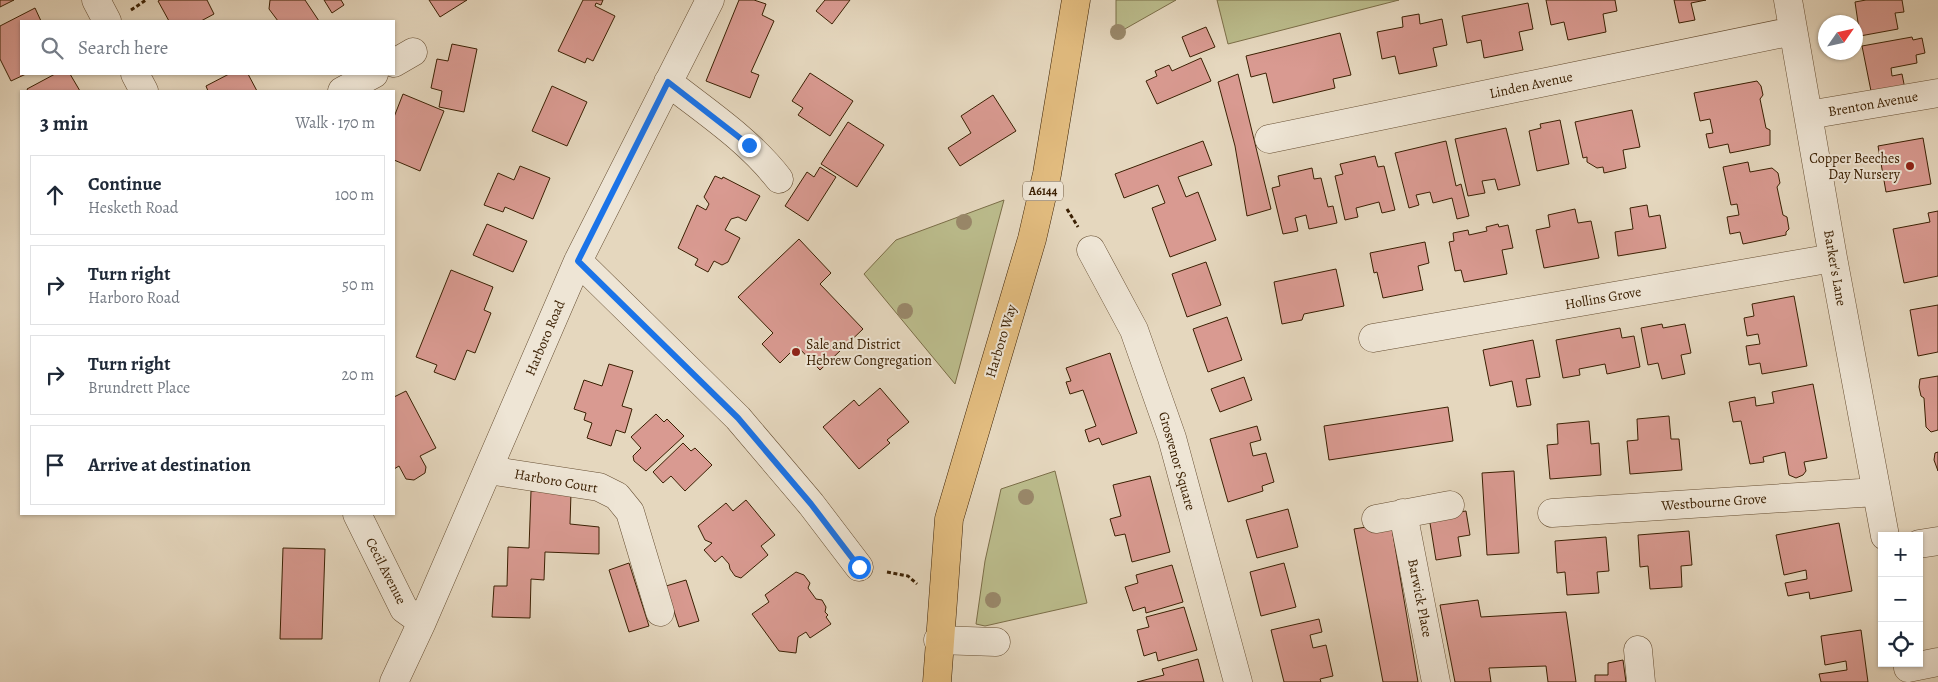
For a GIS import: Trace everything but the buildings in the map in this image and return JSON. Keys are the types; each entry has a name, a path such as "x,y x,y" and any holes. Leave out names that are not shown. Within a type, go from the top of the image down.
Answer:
{"main road":[{"name":"Harboro Way","path":"936,682 949,520 1032,239 1047,174 1076,0"}],"street":[{"path":"96,0 106,20"},
{"name":"Harboro Road","path":"394,682 422,622 578,261 710,0"},
{"name":"Barker's Lane","path":"1788,0 1833,258 1884,532"},
{"name":"Linden Avenue","path":"1269,138 1793,31"},
{"path":"136,75 143,90"},
{"path":"344,90 372,75"},
{"path":"668,82 749,145 764,159 779,179"},
{"name":"Brenton Avenue","path":"1808,115 1938,93"},
{"name":"Grosvenor Square","path":"1091,250 1134,330 1172,438 1238,682"},
{"name":"Hollins Grove","path":"1373,338 1833,258"},
{"path":"578,261 738,418 811,504 859,567"},
{"name":"Harboro Court","path":"488,470 599,487 616,496 630,512 660,612"},
{"name":"Westbourne Grove","path":"1552,513 1876,492"},
{"path":"1376,519 1450,505"},
{"name":"Barwick Place","path":"1404,514 1436,682"},
{"name":"Cecil Avenue","path":"357,515 404,609 422,622"},
{"path":"1923,543 1938,541"},
{"path":"938,640 996,642"},
{"path":"1638,650 1641,682"},
{"path":"1908,671 1938,662"}],"path":[{"path":"859,567 908,576 941,609"}],"green space":[{"path":"1116,0 1176,0 1116,34"},
{"path":"1217,0 1399,0 1228,44"},
{"path":"1004,200 955,384 864,274 896,240"},
{"path":"1055,471 1087,603 985,626 976,624 985,561 1001,489"}],"place":[{"name":"Copper Beeches Day Nursery","path":"1910,166"},
{"name":"Sale and District Hebrew Congregation","path":"796,352"}],"route":[{"path":"749,145 668,82 578,261 738,418 811,504 859,567"}]}
